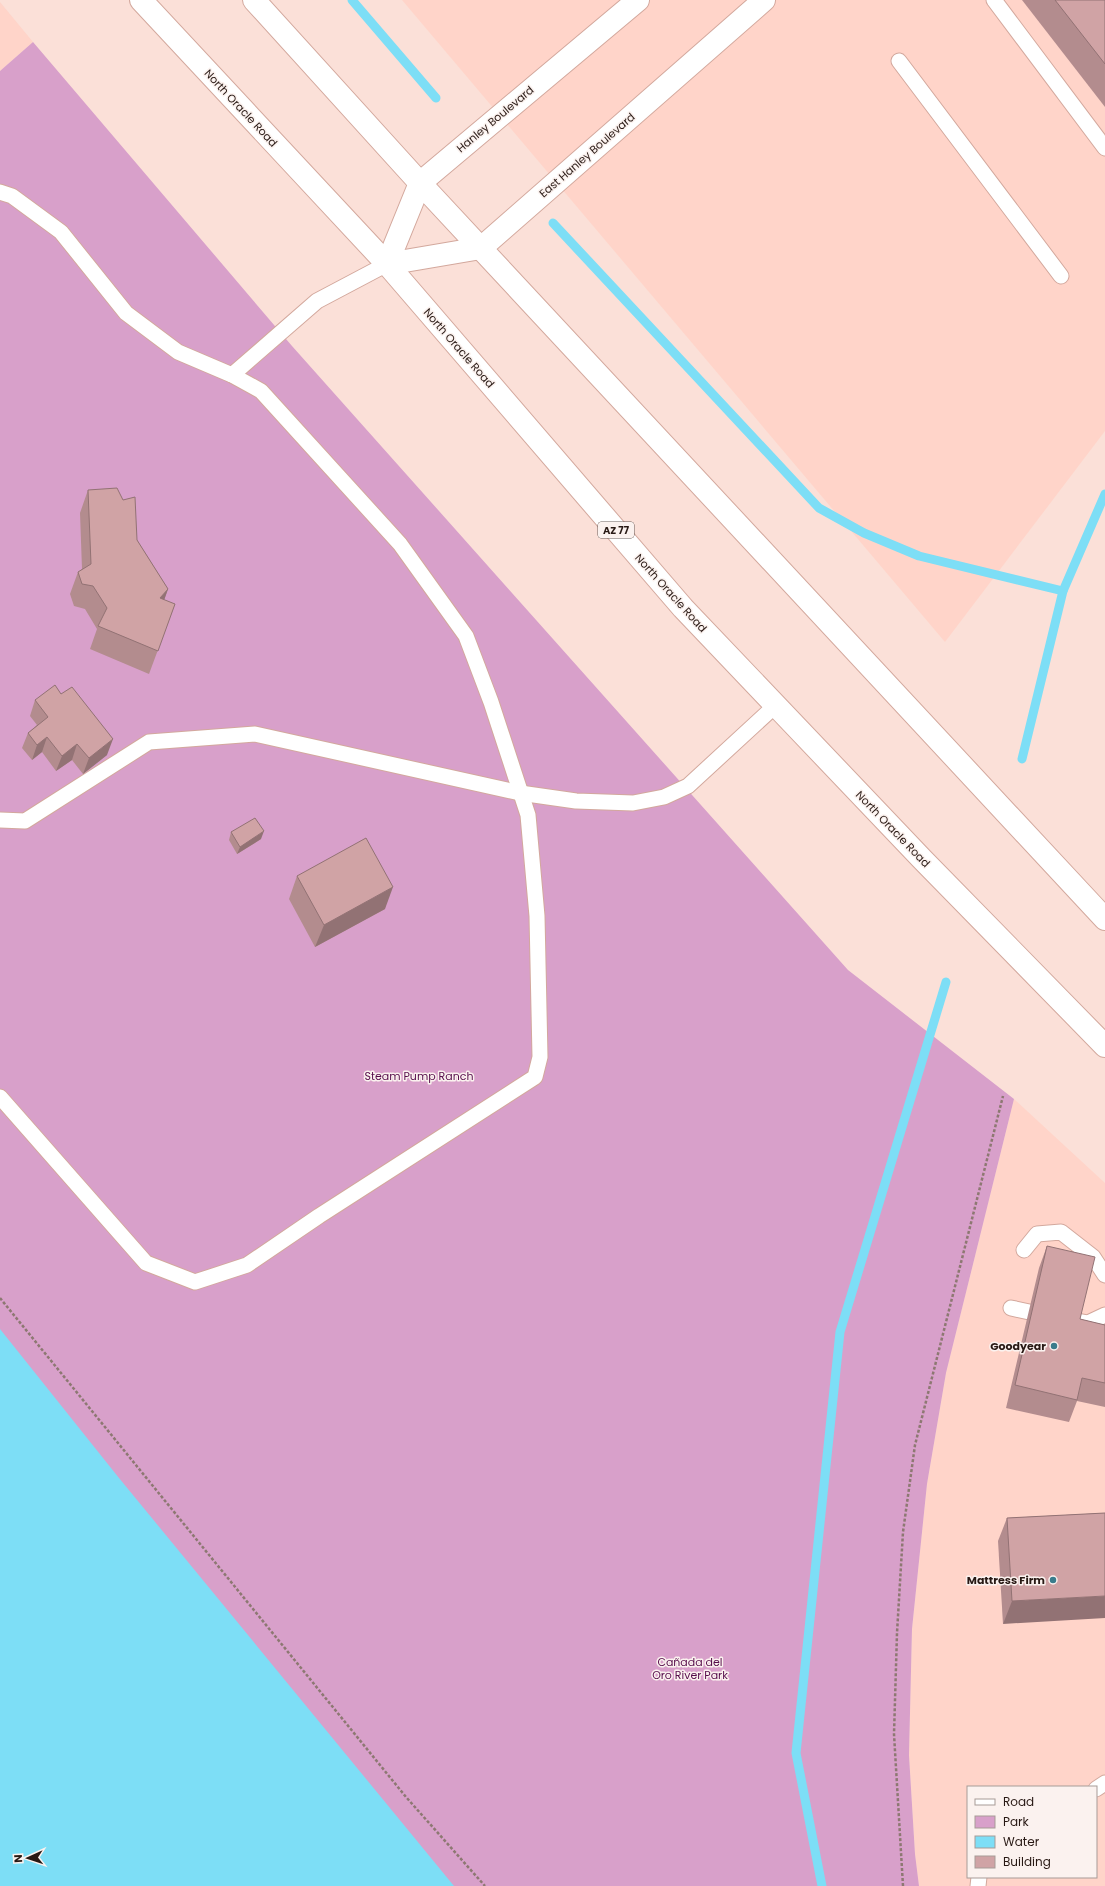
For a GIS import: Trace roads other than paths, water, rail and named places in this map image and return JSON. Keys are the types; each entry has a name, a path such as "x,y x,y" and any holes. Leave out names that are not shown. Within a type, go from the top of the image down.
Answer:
{"main road":[{"name":"North Oracle Road","path":"141,0 387,264 684,608 928,865 1105,1046"},
{"path":"254,0 420,183 1105,919"},
{"name":"Hanley Boulevard","path":"387,264 420,183 638,0"},
{"name":"East Hanley Boulevard","path":"481,248 764,0"},
{"path":"387,264 481,248"}],"lane":[{"path":"994,0 1105,148"},
{"path":"899,61 1061,276"},
{"path":"0,192 12,196 61,232 126,313 178,352 232,375 261,391 400,544 466,636 491,702 528,815 537,916 540,1057 535,1077 319,1216 247,1265 195,1282 146,1263 0,1097"},
{"path":"232,375 317,301 387,264"},
{"path":"0,820 25,821 149,742 255,734 520,793 576,801 633,803 664,797 688,786 776,705"},
{"path":"1024,1250 1037,1234 1061,1232 1093,1257 1105,1275"},
{"path":"1012,1308 1088,1323 1105,1316"}],"water":[{"path":"0,1329 119,1478 454,1886 0,1886"}],"waterway":[{"path":"352,0 436,98"},
{"path":"553,223 819,508 864,533 919,556 1063,591"},
{"path":"1022,759 1063,591 1105,494"},
{"path":"822,1886 796,1753 840,1332 946,982"}],"place":[{"name":"Goodyear","path":"1054,1346"},
{"name":"Mattress Firm","path":"1053,1580"}],"park label":[{"name":"Steam Pump Ranch","path":"419,1076"},
{"name":"Cañada del Oro River Park","path":"690,1668"}]}
